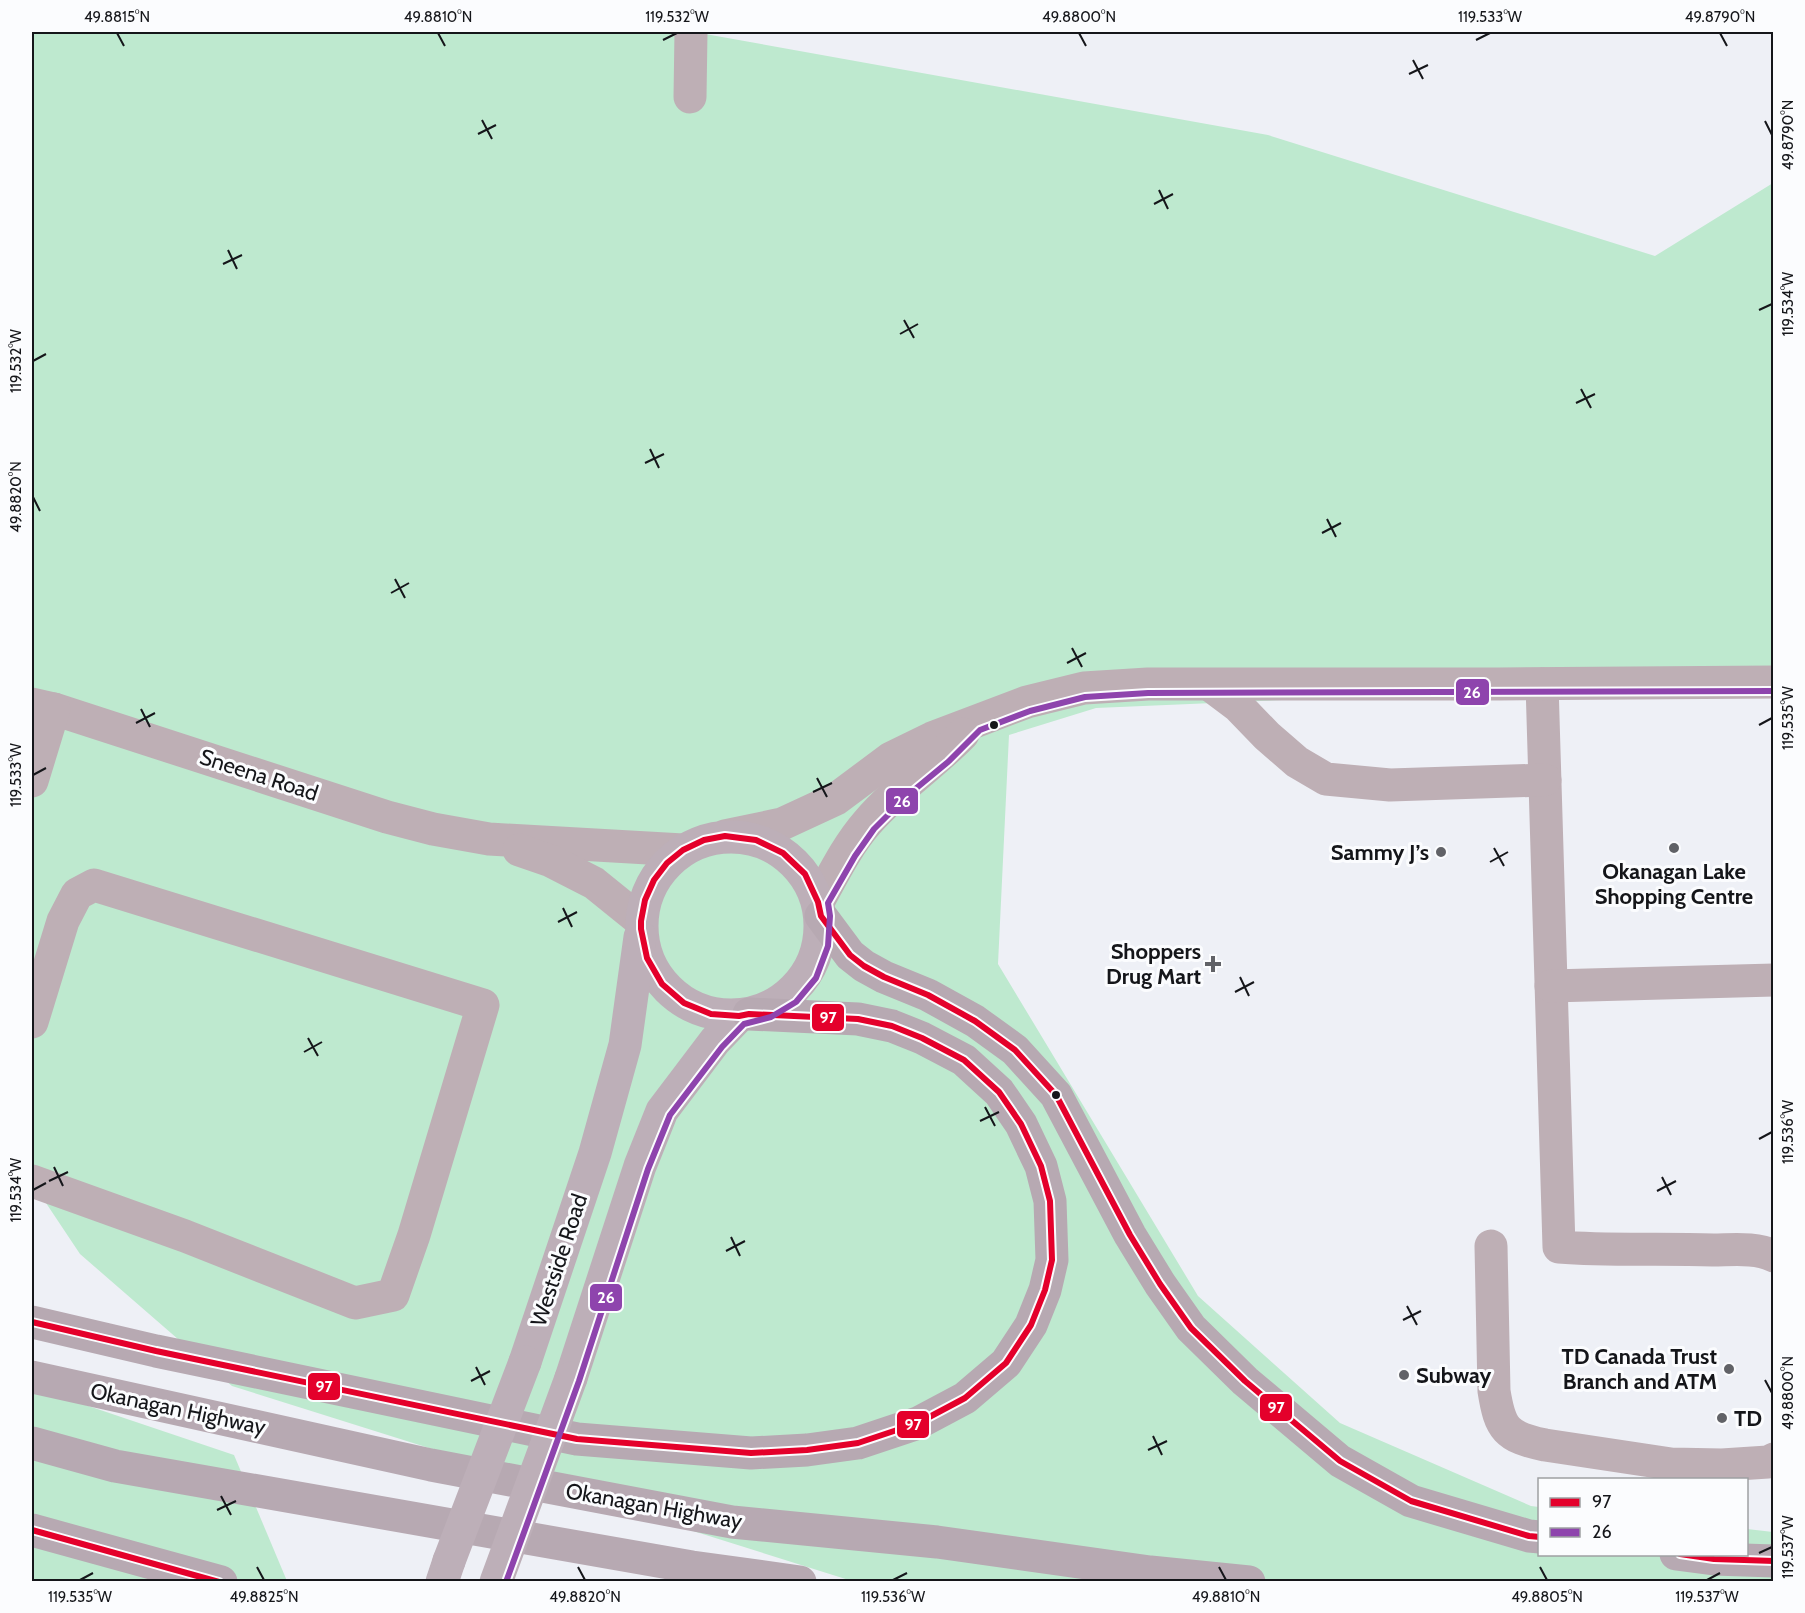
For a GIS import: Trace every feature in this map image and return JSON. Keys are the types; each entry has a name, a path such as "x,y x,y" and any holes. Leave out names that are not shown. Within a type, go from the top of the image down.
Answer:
{"highway":[{"path":"819,909 850,955 864,966 928,995 975,1021 1015,1050 1056,1095 1130,1235 1160,1284 1191,1328 1245,1382 1340,1461 1411,1501 1538,1537"},
{"path":"32,1322 156,1351 577,1439 751,1453 807,1450 858,1443 918,1423 965,1398 998,1370 1006,1363 1031,1325 1045,1290 1052,1260 1050,1201 1041,1166 1021,1124 999,1092 964,1060 922,1038 892,1026 858,1019 744,1015"},
{"name":"Okanagan Highway","path":"32,1377 430,1465 732,1522 937,1542 1150,1572 1249,1581"},
{"path":"32,1443 115,1466 692,1567 800,1581"},
{"path":"32,1530 221,1581"},
{"path":"1691,1556 1773,1561"}],"main road":[{"path":"725,836 756,840 783,853 805,874 819,909 819,945 809,972 791,994 767,1009 744,1015 711,1014 684,1003 662,984 647,958 641,925 645,900 654,880 667,863 683,850 704,840 725,836"},
{"name":"Westside Road","path":"445,1571 525,1362 595,1153 625,1045 641,925"},
{"path":"496,1581 572,1378 640,1166 663,1111 715,1041 744,1015"}],"street":[{"path":"690,98 691,32"},
{"path":"725,836 782,824 836,799 891,758 932,738 1027,702 1084,688 1148,684 1773,682"},
{"path":"1542,684 1559,1247 1595,1250 1661,1248 1753,1251 1773,1256"},
{"path":"1210,685 1238,706 1297,762 1326,779 1390,785 1545,780"},
{"path":"32,781 43,707"},
{"name":"Sneena Road","path":"43,707 387,817 433,829 489,839 683,850"},
{"path":"819,909 847,850 867,823 975,722"},
{"name":"Sneena Road","path":"489,839 550,861 594,883 641,925"},
{"path":"32,1022 63,921 77,894 94,885 483,1005 414,1235 393,1294 355,1303 185,1236 32,1181"},
{"path":"1551,986 1773,980"},
{"path":"1491,1246 1494,1391 1498,1413 1503,1425 1512,1435 1525,1441 1545,1445 1671,1464 1712,1465 1768,1462 1773,1459"}],"green space":[{"path":"32,32 694,32 1268,135 1655,256 1773,183 1773,679 1096,708 1009,735 998,964 1198,1296 1340,1423 1531,1506 1538,1507 1538,1556 1748,1556 1748,1529 1773,1532 1773,1581 852,1581 232,1386 80,1254 32,1182"},
{"path":"32,1387 234,1455 287,1581 32,1582"}],"transit line":[{"name":"26","path":"506,1582 579,1381 648,1169 670,1115 722,1047 744,1024 771,1017 796,1002 816,978 828,946 830,916 828,903 855,856 874,829 980,730 1030,711 1085,697 1148,693 1774,691"},
{"name":"97","path":"32,1322 156,1351 577,1439 751,1453 807,1450 858,1443 918,1423 965,1398 1006,1363 1031,1325 1045,1290 1052,1260 1050,1201 1041,1166 1021,1124 999,1092 964,1060 922,1038 892,1026 858,1019 711,1014 684,1003 662,984 647,958 641,929 645,900 654,880 667,863 683,850 704,840 725,836 756,840 783,853 805,874 818,902 821,916 850,955 884,977 928,995 975,1021 1015,1050 1056,1095 1130,1235 1160,1284 1191,1328 1245,1381 1340,1461 1411,1501 1538,1537"},
{"name":"97","path":"32,1530 219,1582"},
{"name":"97","path":"1694,1556 1774,1561"}],"place":[{"name":"Okanagan Lake Shopping Centre","path":"1674,848"},
{"name":"Sammy J’s","path":"1441,852"},
{"name":"Shoppers Drug Mart","path":"1213,964"},
{"name":"TD Canada Trust Branch and ATM","path":"1729,1369"},
{"name":"Subway","path":"1404,1375"},
{"name":"TD","path":"1722,1418"}]}
